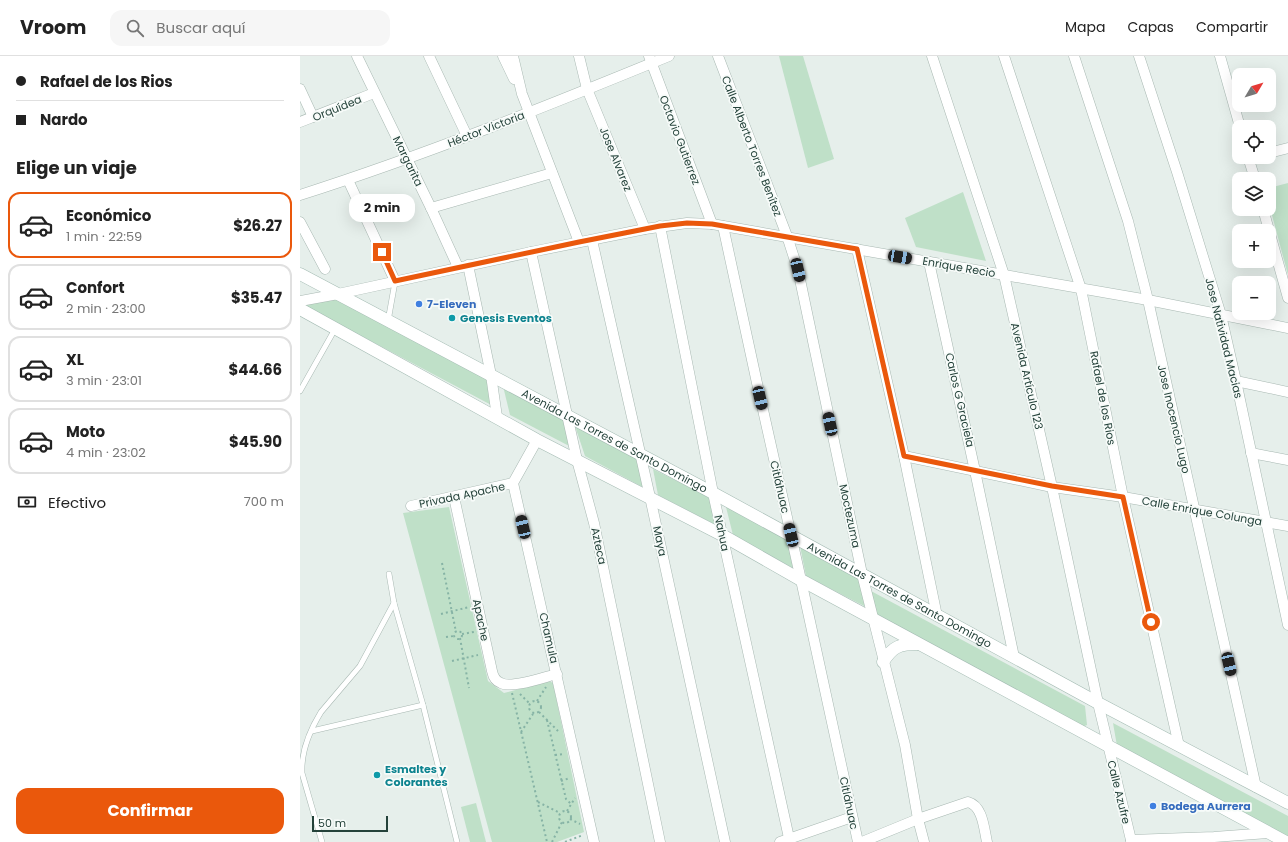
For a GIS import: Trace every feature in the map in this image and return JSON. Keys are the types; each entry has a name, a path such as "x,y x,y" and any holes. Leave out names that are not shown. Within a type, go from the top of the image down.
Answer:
{"street":[{"name":"Margarita","path":"357,56 431,208 463,266 491,375 498,418"},
{"path":"429,56 467,136"},
{"path":"503,56 522,94 579,242"},
{"path":"513,56 522,94"},
{"name":"Jose Alvarez","path":"579,56 587,89 645,229"},
{"name":"Héctor Victoria","path":"300,195 408,159 529,113 587,89 650,60 669,56"},
{"name":"Calle Alberto Torres Benítez","path":"718,56 787,236"},
{"name":"Avenida Artículo 123","path":"932,56 1004,274 1052,486 1098,702"},
{"name":"Rafael de los Rios","path":"1004,56 1081,289 1123,497 1179,746"},
{"name":"Jose Inocencio Lugo","path":"1074,56 1128,221 1148,300 1256,786"},
{"name":"Jose Natividad Macias","path":"1139,56 1177,172 1221,315 1265,521 1285,592 1288,625"},
{"path":"1220,56 1238,120"},
{"name":"Octavio Gutierrez","path":"650,60 712,224"},
{"path":"300,89 314,117"},
{"name":"Orquídea","path":"300,122 374,93"},
{"path":"1276,151 1288,148"},
{"path":"431,208 552,173"},
{"path":"348,180 395,281"},
{"path":"1265,216 1288,298"},
{"path":"300,222 326,269"},
{"name":"Enrique Recio","path":"300,301 579,242 660,226 687,223 712,224 787,236 1148,300 1288,328"},
{"name":"Nahua","path":"660,226 784,840"},
{"name":"Citláhuac","path":"723,226 858,842"},
{"name":"Moctezuma","path":"787,236 802,289 872,618 905,744 918,819 924,842"},
{"name":"Maya","path":"592,240 725,842"},
{"path":"857,249 904,456 937,616"},
{"name":"Azteca","path":"531,252 577,460 594,524 660,842"},
{"name":"Carlos G Graciela","path":"929,262 1014,657"},
{"name":"Avenida Las Torres de Santo Domingo","path":"300,274 713,493 937,616 1288,803"},
{"path":"300,309 537,440 722,535 801,580 1283,841"},
{"path":"1236,381 1288,392"},
{"path":"513,483 537,440"},
{"path":"1251,453 1288,460"},
{"name":"Calle Enrique Colunga","path":"904,456 1052,486 1288,526"},
{"name":"Privada Apache","path":"411,506 513,483"},
{"name":"Chamula","path":"513,483 557,674 591,840"},
{"name":"Apache","path":"454,497 492,671 495,678 500,683 508,685 557,674"},
{"path":"883,662 889,652 898,646 906,644 920,644"},
{"name":"Calle Azufre","path":"1098,702 1130,841"},
{"path":"862,842 918,819 968,802 976,806 981,817 987,842"},
{"path":"784,840 852,817"},
{"path":"1130,841 1215,840 1268,833"}],"lane":[{"path":"388,321 395,281"},
{"path":"300,391 336,329"},
{"path":"389,574 394,603 423,705 457,842"},
{"path":"322,842 302,768 304,752 321,712 360,666 394,603"},
{"path":"312,731 423,705"}],"path":[{"path":"442,564 456,632 454,636"},
{"path":"442,614 474,606"},
{"path":"456,632 459,631 462,634 479,631"},
{"path":"462,634 460,638 469,688"},
{"path":"446,638 454,636 460,638"},
{"path":"452,661 484,654"},
{"path":"537,702 549,681"},
{"path":"511,688 547,842"},
{"path":"518,693 530,703"},
{"path":"530,703 533,701 537,702 541,706 539,712"},
{"path":"530,703 529,710 533,714"},
{"path":"522,732 533,714 539,712"},
{"path":"539,712 562,735"},
{"path":"547,720 566,799 571,804"},
{"path":"555,755 570,752"},
{"path":"561,781 575,776"},
{"path":"538,802 560,813 567,811 578,793"},
{"path":"562,822 566,823 570,819 570,813 567,811"},
{"path":"560,813 558,817 562,822"},
{"path":"570,819 585,827"},
{"path":"552,842 562,822"},
{"path":"565,842 591,840"}],"green space":[{"path":"779,56 803,56 834,159 808,168"},
{"path":"1288,183 1288,275 1276,230 1276,224 1274,224 1272,216 1276,216 1276,186"},
{"path":"963,192 986,261 916,247 905,218"},
{"path":"339,299 490,378 495,407 303,305"},
{"path":"503,386 564,420 571,447 510,415"},
{"path":"575,426 641,461 648,490 585,456"},
{"path":"653,469 710,498 716,525 658,495"},
{"path":"449,507 488,681 504,693 549,681 553,683 584,832 557,842 492,842 403,513"},
{"path":"726,507 787,539 793,568 733,535"},
{"path":"800,546 858,577 866,607 806,576"},
{"path":"871,591 1085,706 1087,725 1082,727 876,617"},
{"path":"1113,723 1288,816 1288,837 1117,746"},
{"path":"476,803 486,842 470,842 461,807"}],"place":[{"name":"7-Eleven","path":"419,304"},
{"name":"Genesis Eventos","path":"452,318"},
{"name":"Esmaltes y Colorantes","path":"377,775"},
{"name":"Bodega Aurrera","path":"1153,806"}],"route":[{"path":"382,252 395,281 579,242 660,226 687,223 712,224 857,249 904,456 1052,486 1123,497 1151,622"}]}
